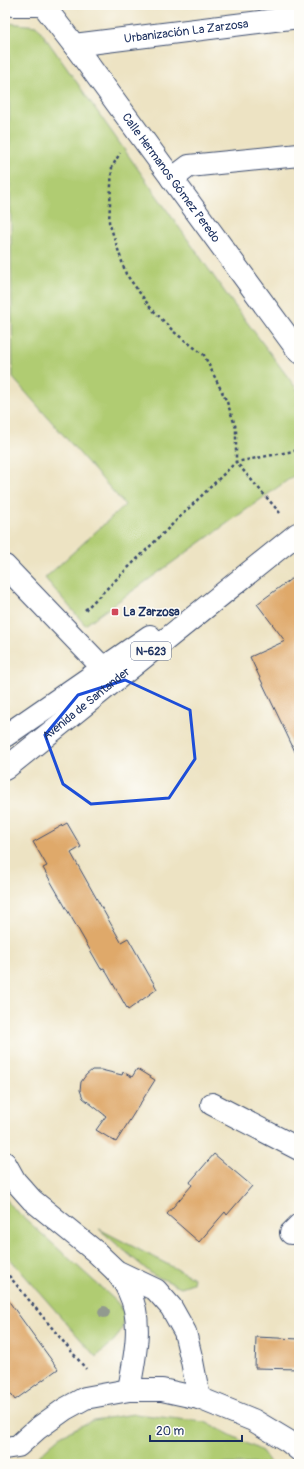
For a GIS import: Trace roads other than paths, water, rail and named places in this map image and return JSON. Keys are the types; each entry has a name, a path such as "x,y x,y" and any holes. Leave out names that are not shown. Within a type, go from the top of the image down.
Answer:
{"main road":[{"path":"12,5 43,5"},
{"name":"Calle Hermanos Gómez Peredo","path":"43,5 299,352"},
{"name":"Urbanización La Zarzosa","path":"74,45 299,17"},
{"path":"172,179 189,166 299,155"},
{"name":"Avenida de Santander","path":"5,736 298,533"},
{"name":"Avenida de Santander","path":"5,769 298,533"},
{"path":"5,566 103,668"},
{"path":"212,1104 299,1149"},
{"path":"5,1163 15,1181 32,1200 116,1270 156,1290 171,1307 184,1332 192,1361 199,1398"},
{"path":"116,1270 130,1293 136,1315 137,1340 129,1390"},
{"path":"5,1448 18,1446 36,1429 64,1409 85,1398 129,1390 162,1390 199,1398 253,1420 299,1450"}],"place":[{"name":"La Zarzosa","path":"115,612"}]}
